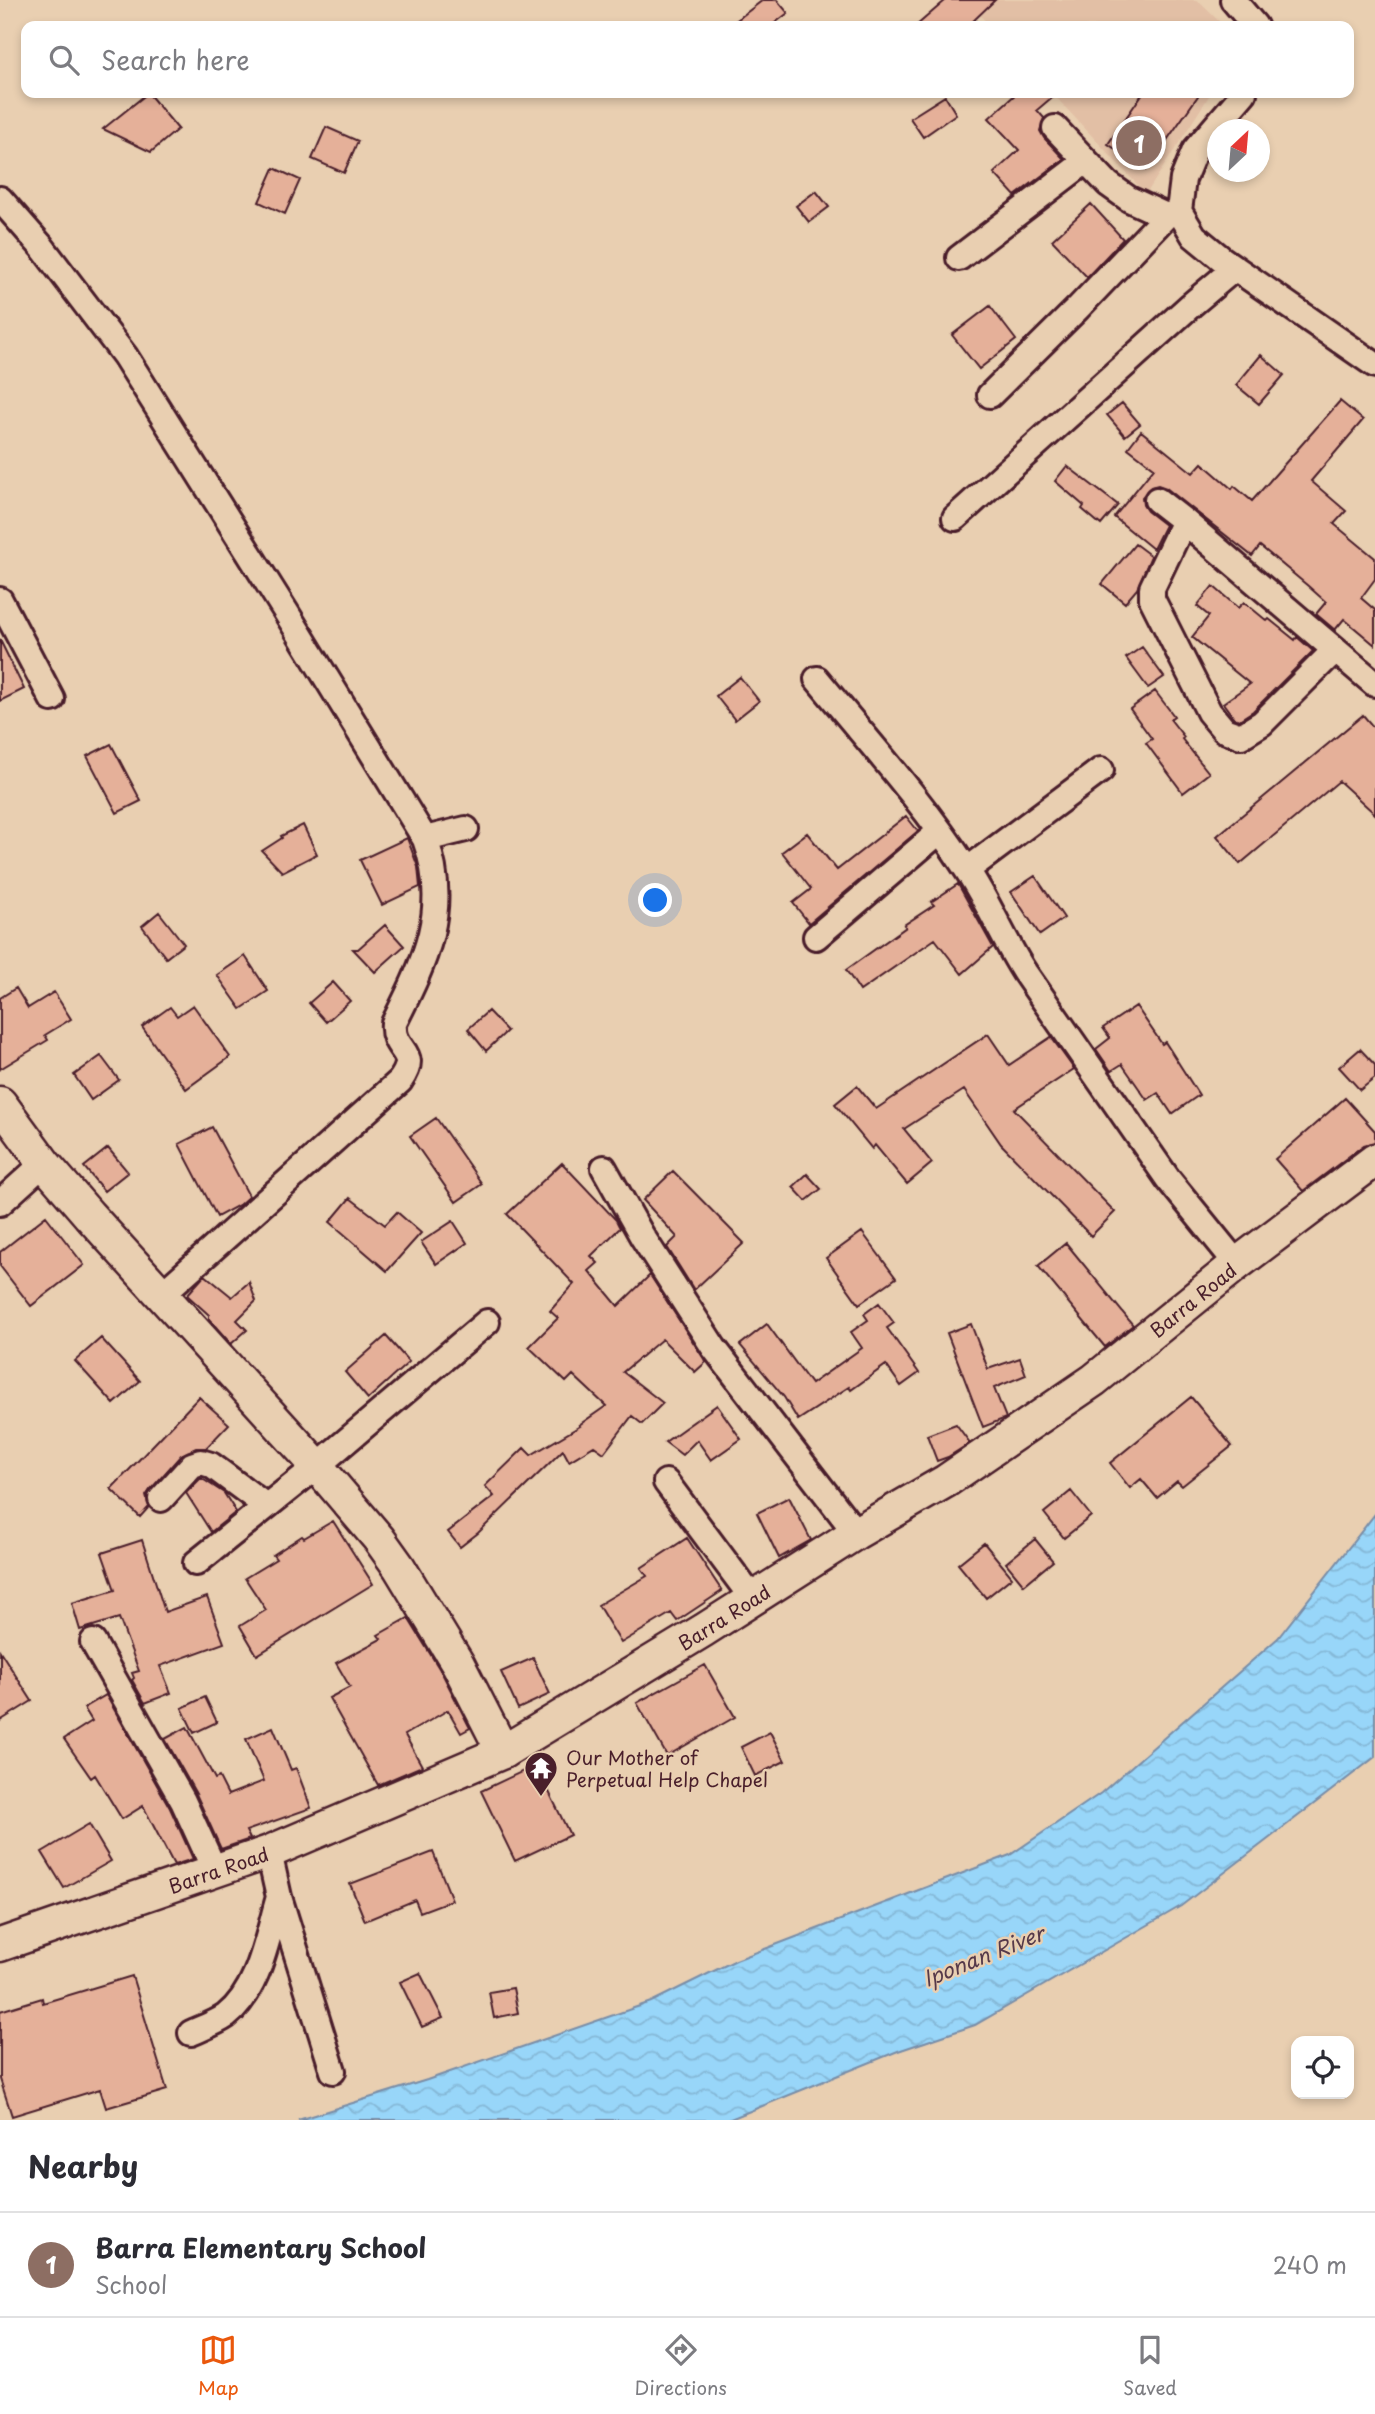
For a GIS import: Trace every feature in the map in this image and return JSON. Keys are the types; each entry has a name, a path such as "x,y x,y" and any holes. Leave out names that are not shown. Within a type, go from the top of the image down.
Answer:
{"street":[{"path":"1233,0 1251,21"},
{"path":"990,395 1173,214 1195,150 1240,98"},
{"path":"1055,128 1108,184 1129,198 1173,214 1194,236 1235,268 1375,365"},
{"path":"960,258 1086,161"},
{"path":"0,199 42,247 125,356 425,839 433,870 435,909 431,940 422,968 394,1023 393,1032 409,1060 409,1068 400,1081 161,1295"},
{"path":"955,518 1191,304 1235,268"},
{"path":"1157,500 1375,684"},
{"path":"1184,521 1152,588 1152,600 1209,712 1224,730 1241,736 1262,723 1335,650"},
{"path":"0,600 52,699"},
{"path":"817,679 940,831 991,908 1007,945 1033,984 1168,1179 1237,1264"},
{"path":"967,870 1101,770"},
{"path":"425,839 466,829"},
{"path":"816,937 940,831"},
{"path":"0,1103 44,1163 317,1466 379,1539 458,1664 503,1752"},
{"name":"Barra Road","path":"0,1945 269,1852 503,1752 946,1481 1094,1380 1237,1264 1375,1160"},
{"path":"0,1203 44,1163"},
{"path":"604,1168 642,1236 714,1349 856,1534"},
{"path":"196,1563 317,1466 487,1322"},
{"path":"161,1499 192,1465 201,1462 211,1465 266,1506"},
{"path":"666,1482 753,1599"},
{"path":"93,1643 183,1801 215,1871"},
{"path":"269,1852 279,1897 333,2070"},
{"path":"191,2033 223,2018 241,2001 252,1981 279,1897"}],"shaded area":[{"path":"966,0 1197,0 1219,21 985,21"},
{"path":"1057,98 1208,98 1146,194"}],"water":[{"name":"Iponan River","path":"1375,1514 1375,1757 1181,1906 975,2025 898,2051 728,2120 298,2120 427,2080 651,2002 736,1960 1010,1855 1101,1793 1278,1638"}],"building":[{"path":"763,0 777,0 788,13 778,21 736,21"},
{"path":"946,0 995,0 973,21 922,21"},
{"path":"142,98 152,98 178,129 151,152 103,129"},
{"path":"942,98 946,98 956,114 923,137 910,118"},
{"path":"1011,98 1051,98 1037,110 1044,118 1040,131 1064,159 1015,196 994,173 1019,150 989,118"},
{"path":"1140,98 1196,98 1146,170 1108,144"},
{"path":"326,127 358,141 344,173 312,159"},
{"path":"274,168 300,180 285,214 259,202"},
{"path":"816,191 829,207 809,222 796,206"},
{"path":"1091,204 1123,239 1087,277 1052,240"},
{"path":"990,306 1016,340 979,369 952,335"},
{"path":"1261,355 1284,375 1259,404 1236,385"},
{"path":"1340,401 1363,420 1311,481 1346,511 1334,524 1375,558 1375,579 1361,598 1375,610 1375,645 1344,619 1335,630 1316,614 1326,602 1308,586 1260,546 1252,556 1166,488 1158,485 1151,487 1142,497 1147,511 1165,525 1153,549 1114,517 1154,468 1128,448 1141,431 1193,473 1202,463 1232,489 1234,486 1252,501"},
{"path":"1122,403 1140,424 1125,436 1107,415"},
{"path":"1067,466 1118,505 1101,525 1055,481"},
{"path":"1135,544 1151,556 1137,589 1125,603 1102,584"},
{"path":"1213,586 1238,608 1244,602 1267,621 1269,619 1295,640 1297,637 1313,651 1253,711 1239,720 1234,718 1223,703 1250,684 1192,637 1209,616 1197,606"},
{"path":"0,640 24,689 0,701"},
{"path":"1142,647 1164,677 1148,688 1126,658"},
{"path":"740,677 759,701 735,720 716,696"},
{"path":"1155,691 1174,716 1170,719 1184,737 1182,739 1209,773 1183,793 1146,743 1152,739 1130,709"},
{"path":"1363,715 1375,729 1375,814 1339,781 1240,864 1217,836"},
{"path":"111,744 141,801 117,813 87,756"},
{"path":"906,816 918,831 809,923 793,903 811,889 782,852 807,833 837,870"},
{"path":"303,825 317,854 282,872 262,851 282,838 281,836"},
{"path":"407,838 418,867 420,887 382,905 360,860"},
{"path":"1035,876 1064,918 1040,935 1011,892"},
{"path":"958,884 993,947 962,974 935,939 860,991 846,970 906,927 904,925 934,905 931,902"},
{"path":"159,912 184,944 166,958 142,926"},
{"path":"385,925 404,946 375,972 353,949 358,949"},
{"path":"245,956 268,991 241,1009 217,975"},
{"path":"333,982 350,1001 326,1022 309,1003"},
{"path":"16,988 28,1008 54,992 71,1019 45,1035 48,1040 0,1069 0,998"},
{"path":"193,1005 230,1057 186,1089 142,1027 170,1007 177,1016"},
{"path":"1136,1006 1162,1044 1165,1042 1199,1095 1172,1114 1158,1093 1147,1100 1122,1064 1111,1071 1096,1049 1110,1038 1103,1028"},
{"path":"488,1011 507,1031 486,1051 468,1029"},
{"path":"988,1034 1009,1065 1051,1037 1074,1069 1014,1109 1115,1212 1091,1236 1001,1144 964,1090 904,1129 932,1163 907,1184 875,1145 872,1149 835,1104 857,1086 876,1109"},
{"path":"1360,1049 1375,1065 1375,1078 1360,1090 1339,1067"},
{"path":"101,1056 119,1080 91,1100 74,1075"},
{"path":"1345,1098 1375,1131 1375,1142 1364,1145 1303,1191 1275,1159"},
{"path":"436,1118 482,1184 456,1202 410,1136"},
{"path":"212,1127 249,1196 217,1217 179,1144"},
{"path":"108,1148 128,1172 104,1191 84,1167"},
{"path":"562,1163 616,1220 620,1228 591,1256 598,1263 589,1271 618,1306 650,1275 706,1362 695,1372 662,1339 623,1372 663,1403 642,1424 632,1416 604,1453 594,1446 569,1461 563,1450 478,1533 460,1547 448,1532 494,1496 485,1486 524,1448 531,1455 580,1426 606,1406 573,1375 566,1382 529,1347 558,1318 550,1311 574,1284 507,1214"},
{"path":"673,1171 744,1243 694,1290 667,1247 677,1237 643,1200"},
{"path":"807,1174 821,1189 806,1201 793,1187"},
{"path":"350,1198 385,1225 397,1212 421,1233 387,1271 330,1222"},
{"path":"46,1216 84,1265 31,1306 0,1266 0,1252"},
{"path":"453,1221 467,1243 436,1264 421,1242"},
{"path":"862,1232 896,1278 859,1304 826,1258"},
{"path":"1066,1243 1133,1325 1105,1347 1038,1266"},
{"path":"205,1275 232,1297 249,1282 256,1301 237,1320 247,1330 231,1344 209,1319 209,1315 187,1295"},
{"path":"879,1303 894,1323 887,1328 919,1373 901,1386 886,1365 851,1390 849,1387 798,1420 784,1397 740,1345 767,1324 811,1384 862,1348 851,1332 868,1320 864,1314"},
{"path":"971,1324 988,1369 1020,1358 1026,1375 994,1388 1006,1418 983,1427 947,1333"},
{"path":"386,1336 409,1362 368,1399 345,1372"},
{"path":"101,1338 140,1381 114,1404 75,1361"},
{"path":"199,1397 229,1424 206,1448 196,1448 181,1455 146,1496 149,1507 140,1517 111,1489"},
{"path":"1191,1397 1232,1446 1182,1486 1177,1481 1157,1498 1141,1479 1130,1488 1110,1463"},
{"path":"717,1405 741,1439 711,1460 697,1440 682,1455 665,1442"},
{"path":"956,1424 970,1443 937,1461 927,1435"},
{"path":"201,1478 224,1493 236,1512 211,1532 186,1493"},
{"path":"1071,1491 1091,1516 1064,1538 1044,1513"},
{"path":"789,1497 811,1540 779,1558 757,1513"},
{"path":"333,1521 373,1584 257,1655 240,1626 266,1610 245,1578 276,1559 273,1555 302,1536 304,1538"},
{"path":"687,1538 722,1591 677,1621 671,1613 621,1643 598,1605 647,1576 641,1568"},
{"path":"1035,1539 1053,1561 1024,1585 1006,1563"},
{"path":"142,1540 165,1612 207,1597 224,1643 160,1666 171,1693 145,1703 132,1680 132,1673 139,1671 119,1618 80,1630 72,1603 115,1590 102,1553"},
{"path":"984,1543 1012,1577 986,1598 958,1564"},
{"path":"408,1618 442,1673 470,1728 461,1733 448,1710 405,1735 422,1766 378,1785 329,1698 350,1687 336,1663 381,1639 378,1635"},
{"path":"0,1651 32,1701 0,1721"},
{"path":"533,1658 550,1694 518,1709 501,1672"},
{"path":"705,1665 735,1717 667,1756 637,1703"},
{"path":"106,1695 170,1808 193,1859 174,1865 143,1806 122,1819 95,1775 91,1778 64,1739 92,1721 84,1708"},
{"path":"205,1697 217,1722 194,1733 182,1708"},
{"path":"187,1727 215,1779 219,1777 228,1795 264,1781 246,1739 273,1727 291,1770 296,1768 311,1808 246,1831 250,1839 221,1849 196,1794 165,1739"},
{"path":"770,1732 785,1761 755,1776 741,1747"},
{"path":"536,1765 570,1835 515,1861 481,1791"},
{"path":"89,1824 111,1861 64,1888 42,1852"},
{"path":"433,1852 452,1900 420,1912 415,1900 365,1921 350,1884"},
{"path":"420,1973 443,2018 422,2027 400,1982"},
{"path":"132,1976 167,2090 106,2108 100,2089 12,2116 0,2079 0,2011 42,1998 43,2003"},
{"path":"513,1988 518,2013 494,2018 489,1992"}],"place":[{"name":"Barra Elementary School","path":"1139,143"},
{"name":"Our Mother of Perpetual Help Chapel","path":"541,1798"}]}
